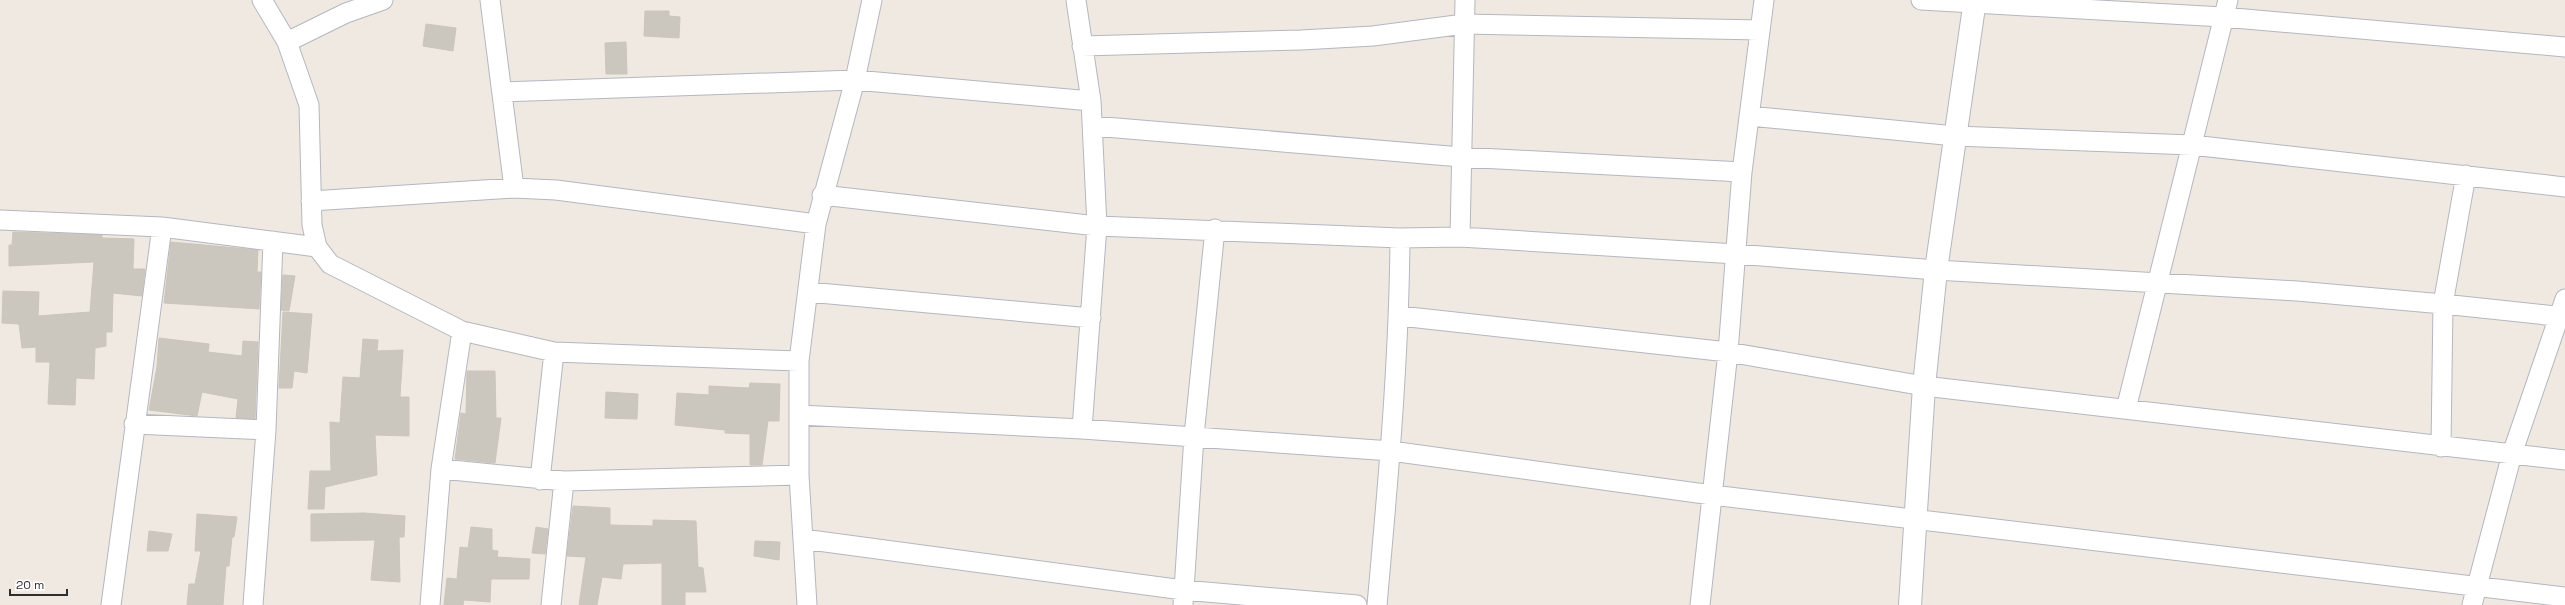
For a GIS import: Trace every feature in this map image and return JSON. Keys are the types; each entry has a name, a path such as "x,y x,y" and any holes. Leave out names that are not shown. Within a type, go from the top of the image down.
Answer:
{"street":[{"path":"262,0 287,42 310,105 311,201 317,247 330,264 462,331 554,352 799,361"},
{"path":"287,42 346,7 382,0"},
{"path":"490,0 503,92 514,188"},
{"path":"807,605 799,475 799,361 816,224 822,195 855,80 868,0"},
{"path":"1076,0 1091,101 1097,226 1082,428"},
{"path":"1460,237 1465,0"},
{"path":"1700,605 1728,352 1742,172 1764,0"},
{"path":"1921,0 2226,9 2565,47"},
{"path":"1910,605 1917,518 1924,386 1936,270 1975,2"},
{"path":"2126,409 2226,9"},
{"path":"1082,46 1301,40 1374,36 1464,24 1760,30"},
{"path":"503,92 855,80 1091,101"},
{"path":"1749,116 1955,136 2192,145 2565,187"},
{"path":"1093,126 1461,157 1742,172"},
{"path":"2441,447 2443,304 2466,175"},
{"path":"311,201 514,188 556,190 816,224"},
{"path":"822,195 1097,226 1215,229 1400,238 1460,237 1736,254 1936,270 2297,291 2443,304 2563,311 2512,454 2472,605"},
{"path":"0,220 162,227 317,247"},
{"path":"111,605 134,424 162,227"},
{"path":"1183,598 1194,436 1215,229"},
{"path":"1377,605 1392,451 1400,316 1400,238"},
{"path":"253,605 266,430 273,241"},
{"path":"808,292 1091,318"},
{"path":"1400,316 1728,352 1924,386 2441,447 2565,460"},
{"path":"430,605 441,469 462,331"},
{"path":"540,480 554,352"},
{"path":"798,415 1082,428 1392,451 1712,496 1917,518 2478,585 2565,597"},
{"path":"134,424 266,430"},
{"path":"441,469 540,480 564,481 799,475"},
{"path":"551,605 564,481"},
{"path":"803,539 1183,598 1357,605"}],"building":[{"path":"645,11 669,11 669,16 680,17 679,38 644,36"},
{"path":"426,24 456,28 453,51 423,46"},
{"path":"626,42 627,74 606,74 605,43"},
{"path":"13,232 102,235 102,238 134,239 133,269 145,269 142,296 113,293 112,332 106,332 106,346 95,348 94,379 76,378 75,405 48,404 50,362 36,362 36,347 22,348 19,324 2,323 3,291 39,292 38,316 90,312 94,262 9,266 9,245 12,245"},
{"path":"171,242 258,250 257,272 261,272 259,309 164,303"},
{"path":"283,275 295,276 289,311 281,310"},
{"path":"283,312 312,314 307,373 294,371 292,388 279,388"},
{"path":"159,338 209,344 208,352 242,356 243,341 258,342 255,419 236,418 238,399 202,392 197,416 149,410 157,367"},
{"path":"363,339 378,340 377,351 403,350 400,397 409,397 409,436 375,435 377,475 325,487 324,509 308,509 310,471 331,471 330,422 340,423 343,377 360,378"},
{"path":"467,371 495,371 496,418 501,418 495,463 455,459 461,413 466,414"},
{"path":"750,383 780,384 779,421 768,421 762,465 750,465 750,434 725,433 725,430 675,425 677,393 709,395 709,386 749,388"},
{"path":"606,392 638,394 637,419 605,418"},
{"path":"573,506 610,508 610,525 653,526 653,520 696,521 698,567 703,568 706,592 685,592 685,605 662,605 662,563 623,564 621,579 602,577 597,605 579,605 586,557 567,556"},
{"path":"364,513 405,516 404,537 399,537 400,582 371,580 375,540 311,541 311,514"},
{"path":"197,514 237,517 234,537 232,537 229,566 226,566 223,605 187,605 189,584 195,584 201,551 195,551"},
{"path":"471,527 492,529 492,550 498,551 497,557 530,559 529,579 491,579 490,602 464,600 463,605 444,605 447,578 457,579 460,547 468,548"},
{"path":"536,527 548,529 545,554 532,553"},
{"path":"149,531 172,534 168,551 147,551"},
{"path":"755,541 780,542 779,560 754,556"}]}
